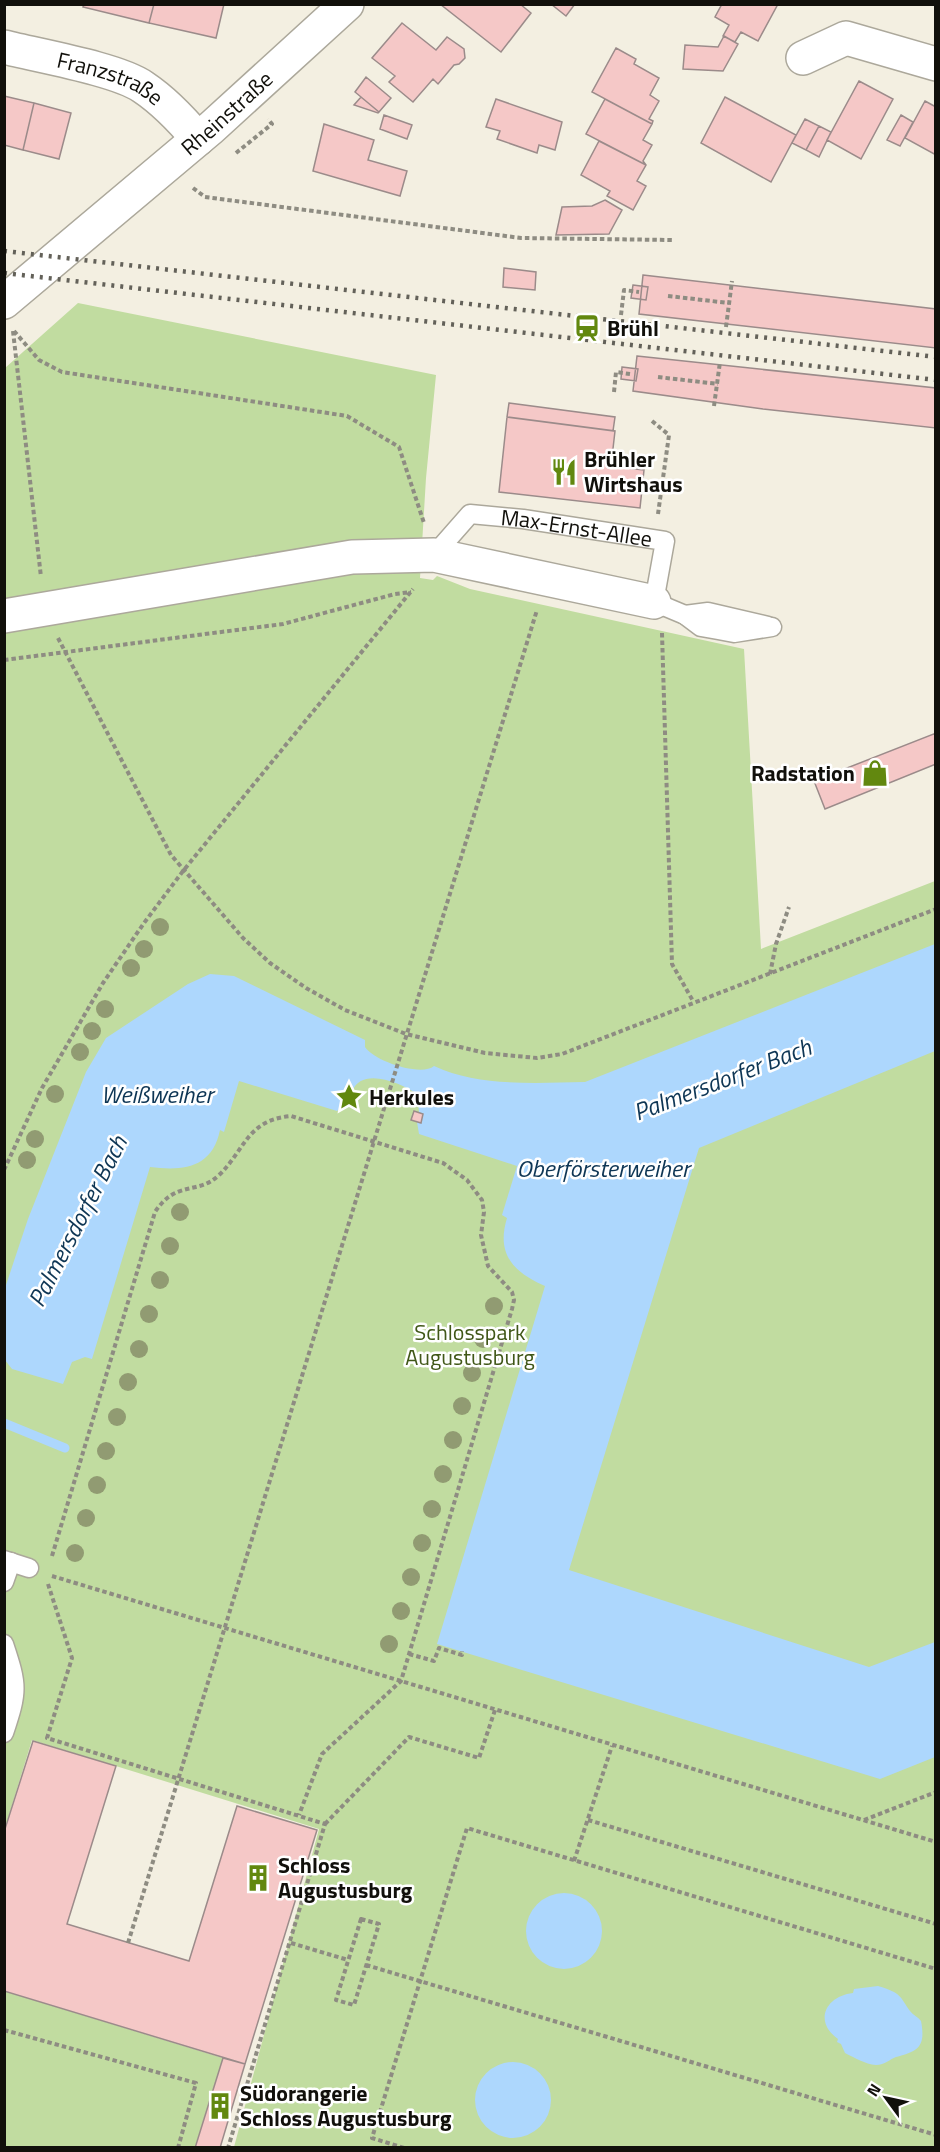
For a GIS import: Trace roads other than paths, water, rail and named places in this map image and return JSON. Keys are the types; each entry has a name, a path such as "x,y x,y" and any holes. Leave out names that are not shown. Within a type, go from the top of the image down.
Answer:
{"street":[{"name":"Rheinstraße","path":"9,316 105,217 198,139 347,4"},
{"path":"803,58 846,38 936,64"},
{"name":"Franzstraße","path":"4,47 110,74 142,86 183,122 198,139"},
{"path":"4,616 352,557 434,555 547,577 658,616"}],"lane":[{"name":"Max-Ernst-Allee","path":"434,555 470,514 665,541 658,616"},
{"path":"658,616 685,615"},
{"path":"4,1582 8,1561 38,1571"},
{"path":"4,1644 14,1674 16,1697 4,1733"}],"water":[{"path":"935,944 935,1051 699,1148 569,1570 869,1667 935,1642 935,1757 880,1779 437,1644 545,1286 524,1275 516,1268 506,1252 504,1231 507,1218 502,1215 517,1166 419,1134 417,1122 421,1122 423,1114 419,1112 417,1094 401,1085 382,1079 364,1080 357,1084 352,1092 346,1090 343,1099 348,1101 337,1111 239,1081 224,1132 220,1130 216,1143 203,1160 184,1167 150,1167 92,1359 85,1357 72,1362 63,1384 12,1369 5,1360 5,1288 28,1219 86,1072 106,1038 188,984 210,974 234,976 365,1040 365,1047 370,1052 398,1066 419,1070 434,1066 451,1073 489,1081 585,1082"},
{"path":"557,1893 571,1893 585,1899 596,1910 602,1924 599,1946 591,1958 571,1969 557,1969 543,1963 532,1952 526,1938 526,1924 532,1910 543,1899"},
{"path":"878,1986 896,1993 921,2021 922,2037 915,2050 876,2065 845,2053 841,2044 837,2042 838,2039 826,2025 825,2017 826,2010 836,1999 853,1993 854,1989"},
{"path":"506,2062 520,2062 534,2068 545,2079 549,2085 551,2100 549,2115 540,2127 528,2136 506,2138 492,2132 481,2121 475,2107 475,2093 481,2079 492,2068"}],"waterway":[{"name":"Palmersdorfer Bach","path":"4,1423 65,1448"}],"railway":[{"path":"4,251 936,357"},
{"path":"4,273 936,380"}],"place":[{"name":"Brühl","path":"587,328"},
{"name":"Brühler Wirtshaus","path":"564,472"},
{"name":"Radstation","path":"875,773"},
{"name":"Herkules","path":"349,1097"},
{"name":"Schloss Augustusburg","path":"258,1878"},
{"name":"Südorangerie Schloss Augustusburg","path":"220,2106"}],"water label":[{"name":"Weißweiher","path":"157,1094"},
{"name":"Oberförsterweiher","path":"603,1168"}],"park label":[{"name":"Schlosspark Augustusburg","path":"470,1344"}]}
